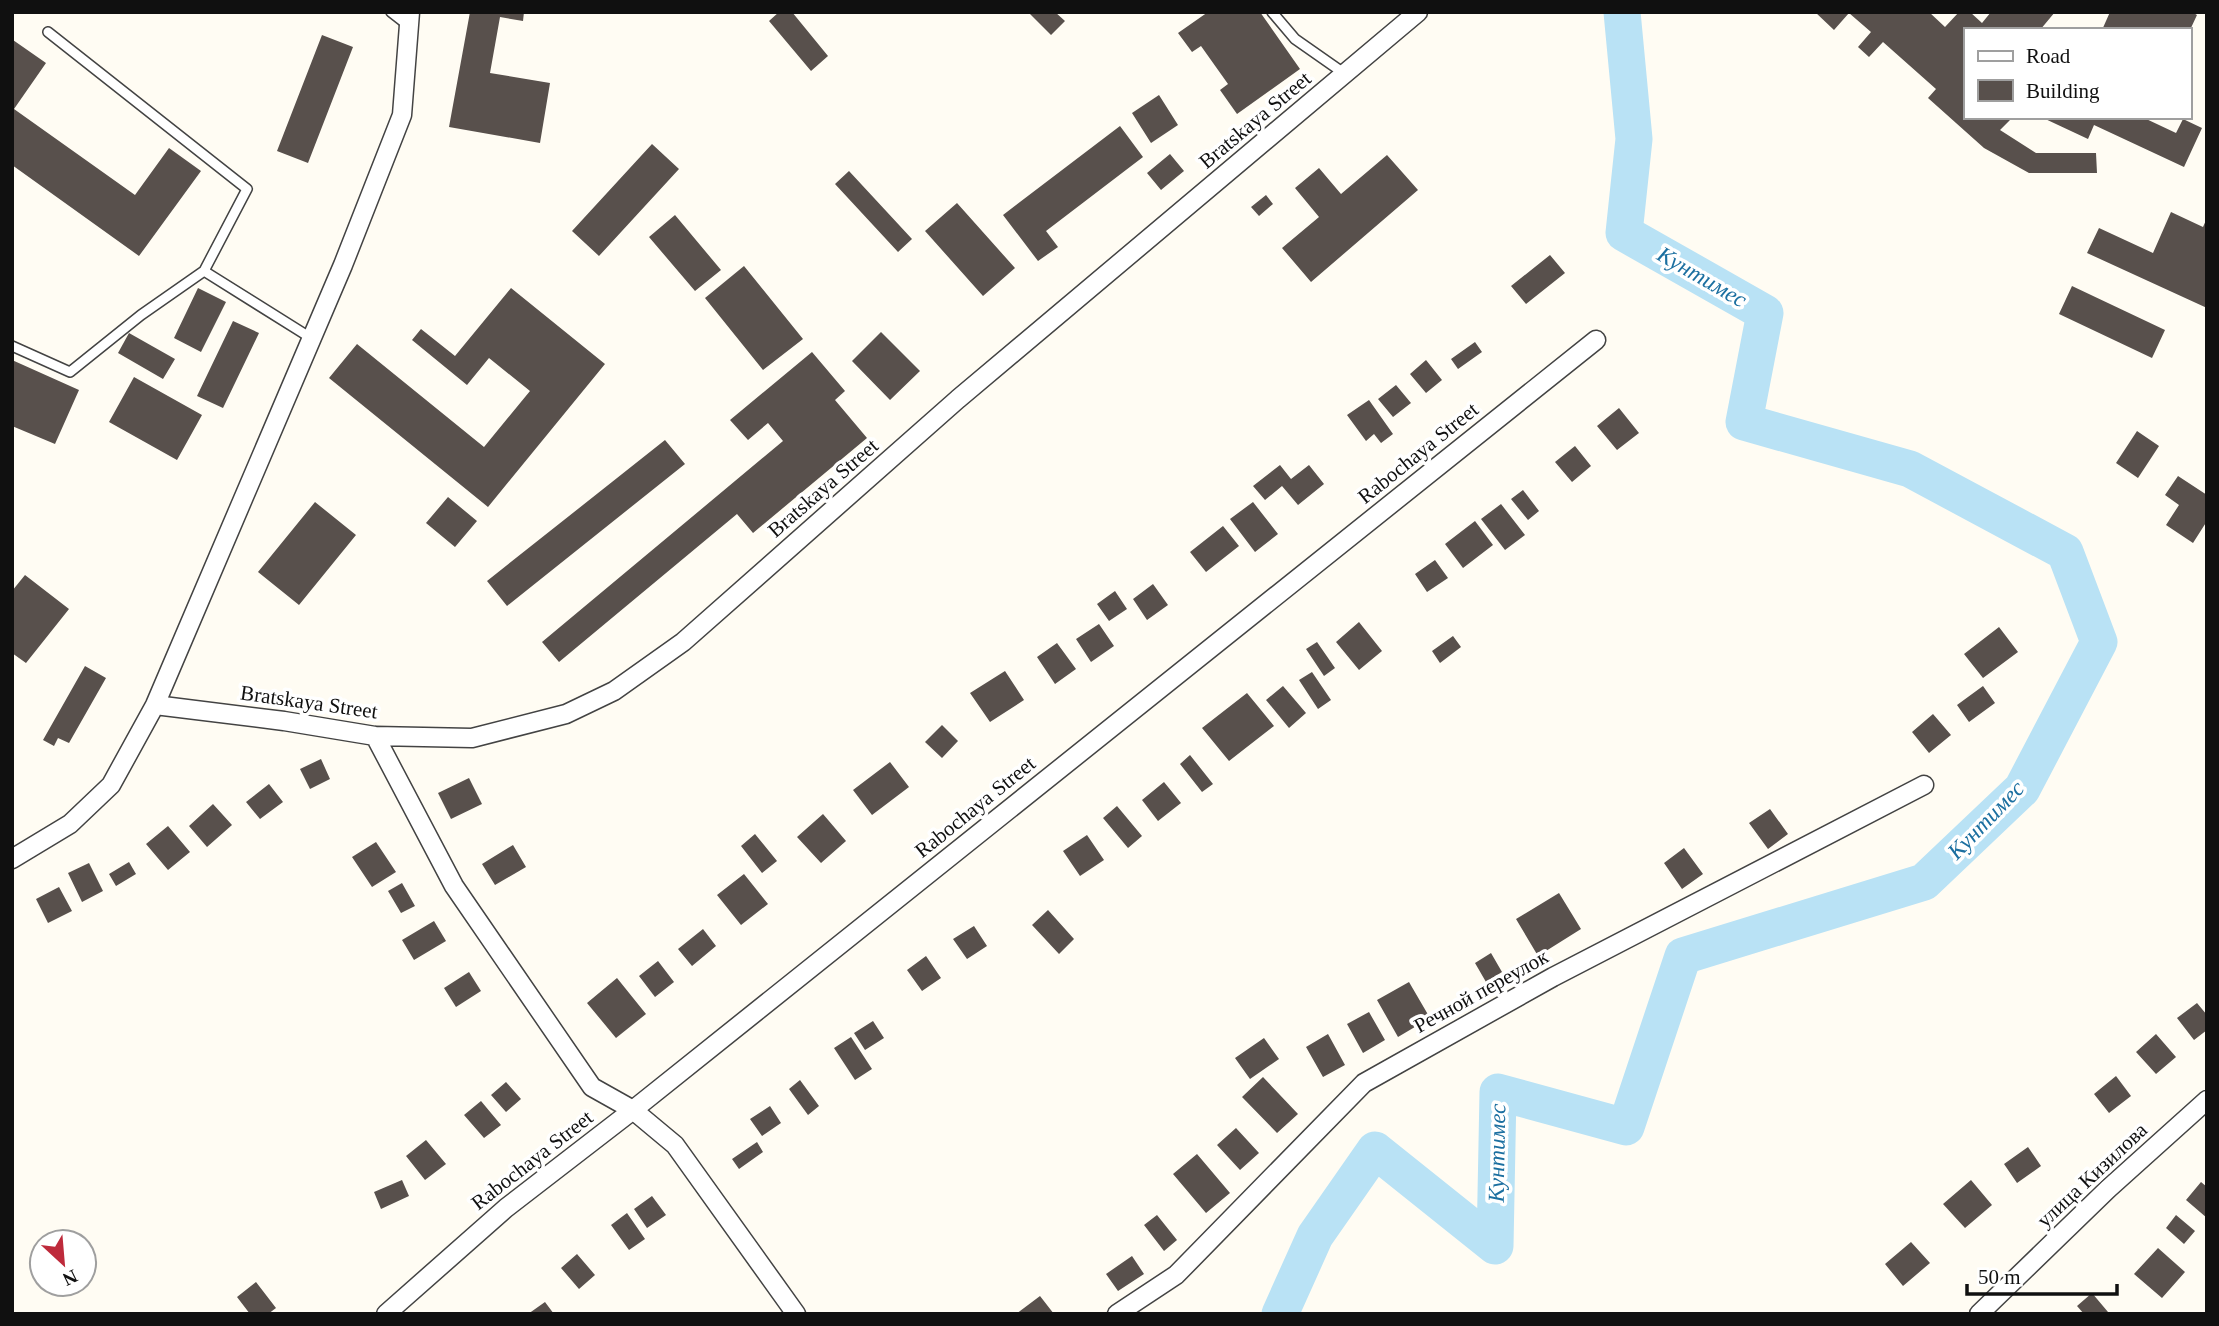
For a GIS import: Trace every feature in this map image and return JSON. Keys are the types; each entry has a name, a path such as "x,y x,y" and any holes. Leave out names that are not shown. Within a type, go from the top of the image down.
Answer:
{"street":[{"name":"Bratskaya Street","path":"155,705 284,721 375,736 472,738 566,714 614,691 683,642 958,400 1418,12"},
{"path":"12,859 69,824 111,785 155,705 312,338 402,115 410,19"},
{"name":"Rabochaya Street","path":"386,1314 506,1208 633,1110 1596,340"},
{"path":"375,736 453,886 593,1087 633,1110 675,1145 796,1314"},
{"name":"Речной переулок","path":"1117,1314 1177,1275 1364,1083 1553,976 1924,785"},
{"name":"улица Кизилова","path":"1979,1314 2108,1189 2207,1100"}],"lane":[{"path":"391,12 410,19"},
{"path":"1272,12 1295,39 1345,74"},
{"path":"12,346 70,372 141,315 204,271 247,189 48,32"},
{"path":"204,271 312,338"}],"building":[{"path":"470,12 524,12 523,21 500,17 490,73 550,83 540,143 449,127"},
{"path":"779,12 792,12 828,56 811,71 769,21"},
{"path":"1028,12 1055,12 1065,21 1051,35"},
{"path":"1208,12 1260,12 1300,69 1237,114 1220,90 1228,84 1201,46 1192,52 1178,33"},
{"path":"1815,12 1929,12 1945,27 1959,12 1970,12 1982,23 1991,12 2055,12 2042,28 1964,28 1964,119 2009,119 2000,130 2036,153 2096,153 2097,173 2029,173 1984,148 1928,98 1936,89 1883,42 1869,57 1858,47 1871,32 1849,13 1834,30"},
{"path":"2110,12 2192,12 2197,15 2191,28 2103,28"},
{"path":"322,35 353,47 308,163 277,151"},
{"path":"13,40 46,63 14,109 135,195 169,148 201,171 139,256 12,165"},
{"path":"1159,95 1178,125 1151,143 1132,113"},
{"path":"2045,119 2146,119 2176,133 2183,119 2202,128 2184,167 2094,125 2088,139"},
{"path":"1120,126 1143,157 1046,231 1058,247 1038,261 1003,215"},
{"path":"652,144 679,169 599,256 572,231"},
{"path":"1170,154 1184,171 1161,190 1147,173"},
{"path":"1387,155 1418,190 1311,282 1282,248 1319,217 1295,188 1319,168 1341,194"},
{"path":"849,171 912,239 898,252 835,184"},
{"path":"1266,195 1273,204 1259,216 1251,207"},
{"path":"957,203 1015,268 983,296 925,231"},
{"path":"2171,212 2203,227 2207,218 2207,308 2087,253 2099,228 2153,253"},
{"path":"675,215 721,270 695,291 649,237"},
{"path":"1550,255 1565,273 1526,304 1511,286"},
{"path":"744,266 803,339 763,370 705,298"},
{"path":"2072,286 2165,330 2152,358 2059,314"},
{"path":"198,288 226,302 201,352 174,338"},
{"path":"511,288 605,364 488,507 329,378 357,344 484,447 530,391 489,358 467,385 412,340 421,329 455,356"},
{"path":"233,321 259,333 223,408 197,396"},
{"path":"881,332 920,371 890,400 852,361"},
{"path":"129,333 175,359 163,379 118,353"},
{"path":"1475,342 1482,352 1458,369 1451,359"},
{"path":"812,352 845,391 835,400 867,438 753,533 737,514 559,662 542,642 783,441 768,423 748,440 730,420"},
{"path":"12,360 79,390 55,444 12,426"},
{"path":"1426,360 1442,380 1426,393 1410,374"},
{"path":"134,377 202,415 177,460 109,422"},
{"path":"1396,385 1411,403 1393,417 1378,399"},
{"path":"1369,400 1393,434 1381,443 1374,434 1366,441 1347,415"},
{"path":"1619,408 1639,433 1617,450 1597,426"},
{"path":"2137,431 2159,446 2138,478 2116,463"},
{"path":"665,440 685,464 507,606 487,581"},
{"path":"1575,446 1591,466 1572,482 1555,462"},
{"path":"1280,465 1291,479 1309,465 1324,484 1298,505 1282,486 1265,500 1253,486"},
{"path":"2178,476 2207,495 2207,521 2193,543 2166,525 2179,505 2165,495"},
{"path":"1523,490 1539,511 1528,520 1511,499"},
{"path":"448,497 477,521 455,547 426,523"},
{"path":"315,502 356,535 299,605 258,572"},
{"path":"1253,502 1278,534 1255,552 1230,519"},
{"path":"1501,504 1525,535 1505,550 1481,519"},
{"path":"1475,521 1493,545 1463,568 1445,544"},
{"path":"1223,526 1239,546 1206,572 1190,552"},
{"path":"1435,560 1448,578 1427,592 1415,574"},
{"path":"25,575 69,609 26,663 12,653 12,591"},
{"path":"1153,584 1168,605 1147,620 1133,599"},
{"path":"1115,591 1127,609 1109,621 1097,604"},
{"path":"1359,622 1382,651 1359,670 1336,642"},
{"path":"1099,624 1114,646 1091,662 1076,639"},
{"path":"1999,627 2018,652 1983,678 1964,654"},
{"path":"1453,636 1461,647 1440,663 1432,651"},
{"path":"1317,642 1335,668 1324,676 1306,649"},
{"path":"1057,643 1076,669 1055,684 1037,657"},
{"path":"85,666 106,678 69,743 58,738 54,746 43,740"},
{"path":"1005,671 1024,700 990,722 970,693"},
{"path":"1312,672 1331,700 1318,709 1299,680"},
{"path":"1283,686 1306,713 1289,728 1266,700"},
{"path":"1983,686 1995,703 1969,722 1957,705"},
{"path":"1247,693 1274,726 1229,761 1202,728"},
{"path":"1933,714 1951,735 1929,753 1912,732"},
{"path":"942,725 958,741 942,758 925,742"},
{"path":"1190,755 1213,784 1202,792 1180,764"},
{"path":"321,759 330,779 310,789 300,769"},
{"path":"890,762 909,787 872,815 853,790"},
{"path":"469,778 482,804 451,819 438,793"},
{"path":"1164,782 1181,803 1158,821 1142,800"},
{"path":"269,784 283,802 260,819 246,802"},
{"path":"213,804 232,825 207,847 189,826"},
{"path":"1117,806 1142,836 1128,848 1103,818"},
{"path":"1770,809 1788,834 1768,849 1749,823"},
{"path":"823,814 846,841 821,863 797,837"},
{"path":"168,826 190,852 168,870 146,844"},
{"path":"755,834 777,861 762,873 741,846"},
{"path":"1087,835 1104,860 1080,876 1063,851"},
{"path":"376,842 396,872 372,887 352,857"},
{"path":"513,845 526,867 495,885 482,864"},
{"path":"1684,848 1703,874 1682,889 1664,863"},
{"path":"129,862 136,874 116,886 109,874"},
{"path":"89,863 103,891 82,902 68,873"},
{"path":"744,874 768,904 741,925 717,895"},
{"path":"402,883 415,906 401,913 388,891"},
{"path":"59,887 72,911 48,923 36,899"},
{"path":"1559,893 1581,929 1538,956 1516,919"},
{"path":"1048,910 1074,939 1059,954 1032,925"},
{"path":"434,921 446,941 414,960 402,940"},
{"path":"974,926 987,946 967,959 953,939"},
{"path":"703,929 716,946 692,966 678,949"},
{"path":"1491,953 1502,972 1486,982 1475,963"},
{"path":"926,956 941,978 922,991 907,970"},
{"path":"658,961 674,982 655,997 639,976"},
{"path":"469,972 481,991 456,1007 444,988"},
{"path":"617,978 646,1014 616,1038 587,1003"},
{"path":"1409,982 1430,1018 1398,1037 1377,1000"},
{"path":"2197,1003 2207,1015 2207,1030 2194,1040 2177,1018"},
{"path":"1369,1012 1385,1040 1363,1053 1347,1024"},
{"path":"873,1021 884,1038 865,1050 854,1033"},
{"path":"1328,1034 1345,1065 1323,1077 1306,1047"},
{"path":"2156,1034 2176,1057 2156,1074 2136,1052"},
{"path":"851,1037 872,1069 855,1080 834,1048"},
{"path":"1264,1038 1279,1059 1250,1079 1235,1058"},
{"path":"2116,1076 2131,1096 2109,1113 2094,1094"},
{"path":"1263,1077 1298,1114 1277,1133 1242,1097"},
{"path":"800,1080 819,1106 808,1115 789,1089"},
{"path":"506,1082 521,1099 506,1112 491,1095"},
{"path":"481,1101 501,1125 484,1138 464,1115"},
{"path":"770,1106 781,1123 762,1136 750,1119"},
{"path":"1236,1128 1259,1153 1240,1170 1217,1145"},
{"path":"426,1140 446,1164 425,1180 406,1156"},
{"path":"757,1142 763,1152 739,1169 732,1159"},
{"path":"2028,1147 2041,1166 2017,1183 2004,1164"},
{"path":"1197,1154 1230,1193 1206,1213 1173,1174"},
{"path":"402,1180 409,1196 381,1209 374,1192"},
{"path":"1971,1180 1992,1205 1965,1228 1943,1204"},
{"path":"2201,1182 2207,1187 2207,1218 2186,1200"},
{"path":"652,1196 666,1215 647,1228 634,1209"},
{"path":"627,1213 645,1239 629,1250 611,1225"},
{"path":"1157,1215 1177,1240 1164,1251 1144,1225"},
{"path":"2176,1215 2195,1231 2184,1244 2166,1228"},
{"path":"1911,1242 1930,1263 1903,1286 1885,1264"},
{"path":"2158,1248 2185,1272 2162,1298 2134,1274"},
{"path":"577,1254 595,1275 579,1289 561,1268"},
{"path":"1132,1256 1144,1274 1118,1291 1106,1274"},
{"path":"256,1282 276,1308 268,1314 250,1314 237,1297"},
{"path":"2092,1293 2108,1312 2084,1314 2077,1306"},
{"path":"1040,1296 1054,1314 1016,1314"},
{"path":"545,1302 554,1314 528,1314"}],"waterway":[{"name":"Кунтимес","path":"1280,1314 1315,1236 1375,1150 1495,1246 1498,1092 1626,1127 1683,956 1924,882 2022,789 2099,642 2065,552 1910,469 1744,422 1765,313 1624,233 1634,139 1622,12"}]}
